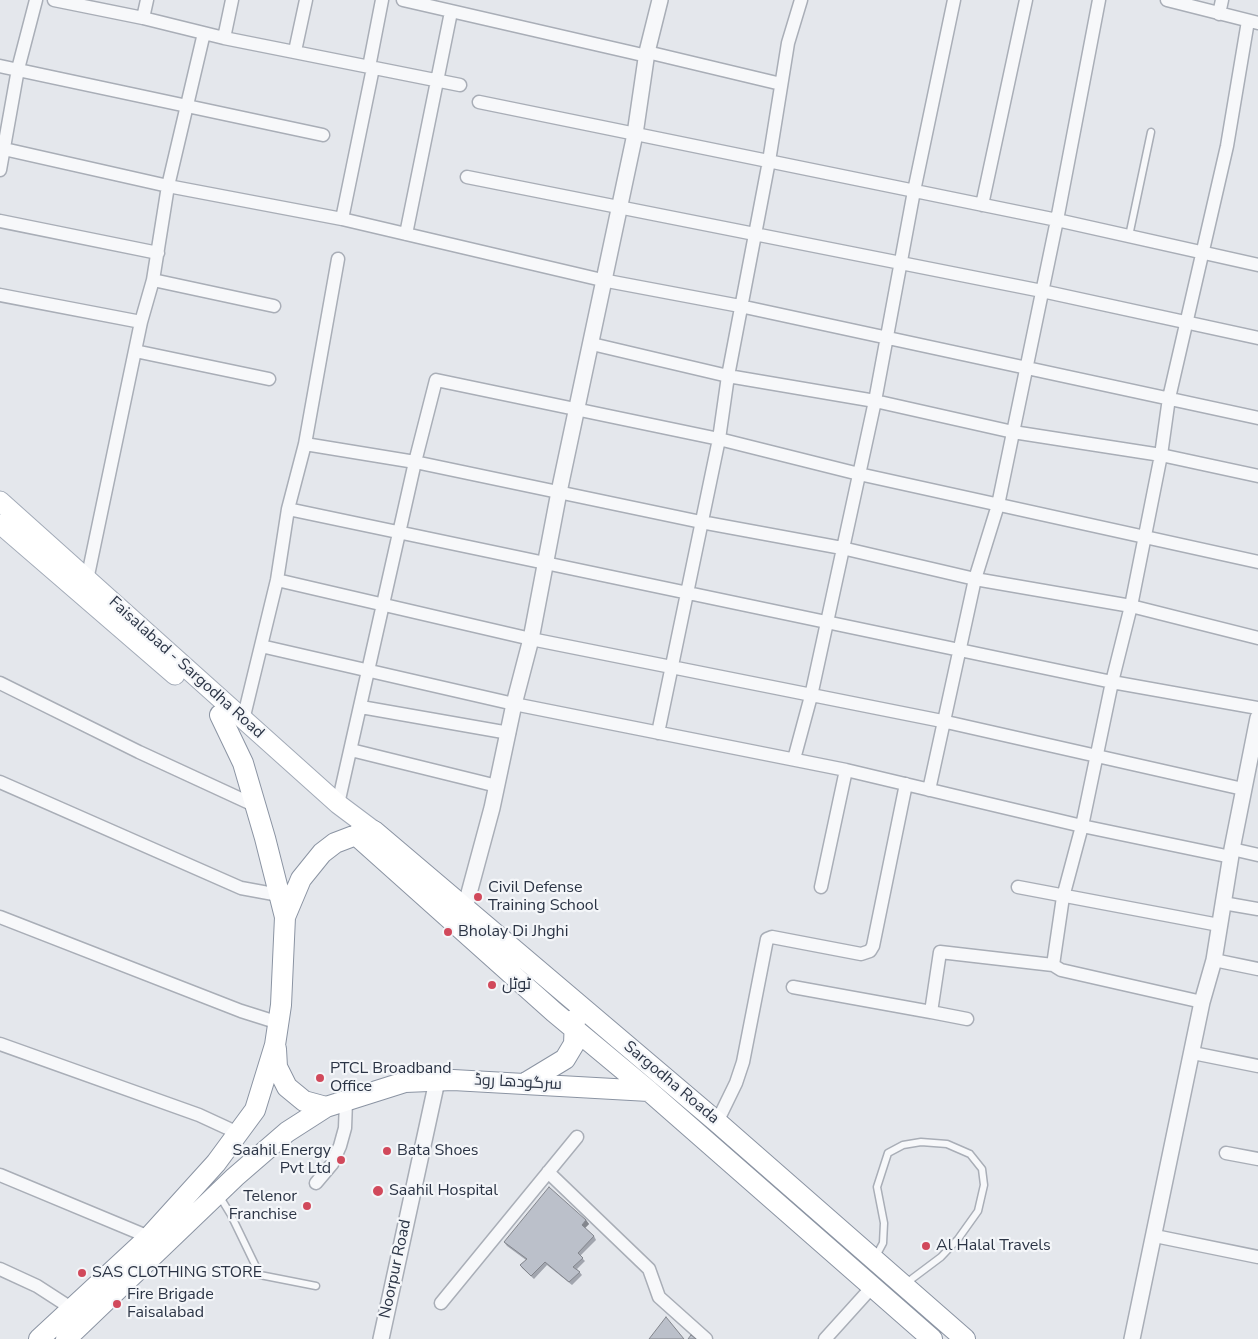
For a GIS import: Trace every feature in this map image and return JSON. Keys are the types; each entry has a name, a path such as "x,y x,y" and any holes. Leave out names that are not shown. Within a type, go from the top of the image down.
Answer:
{"highway":[{"path":"39,1339 149,1237 216,1163 255,1110 275,1045 279,1023 285,917 256,806 242,763 220,715"},
{"path":"285,917 301,879 322,853 335,843 365,833"},
{"name":"Sargodha Roada","path":"365,833 465,908 717,1122 875,1260 890,1291 932,1339"},
{"name":"Sargodha Roada","path":"365,833 576,1030 890,1291 965,1339"},
{"path":"527,1082 564,1059 574,1044 576,1030 574,1001"},
{"path":"275,1045 277,1067 287,1087 304,1101 326,1108"},
{"name":"سرگودھا روڈ","path":"66,1339 235,1177 286,1132 326,1108 404,1082 453,1080 527,1082 649,1091"}],"main road":[{"name":"Faisalabad - Sargodha Road","path":"0,502 338,804 365,833"},
{"name":"Faisalabad - Sargodha Road","path":"0,524 220,715 365,833"}],"street":[{"path":"0,170 2,149 18,69 36,0"},
{"path":"54,0 68,1 224,38 460,85"},
{"path":"143,18 147,0"},
{"path":"224,38 232,0"},
{"path":"295,51 306,0"},
{"path":"342,219 382,0"},
{"path":"403,0 781,84"},
{"path":"465,908 497,786 514,704 531,639 559,492 592,344 602,280 635,134 647,54 660,0"},
{"path":"658,733 685,594 719,439 740,306 769,161 788,43 801,0"},
{"path":"794,760 811,696 875,401 914,191 954,0"},
{"path":"982,205 1026,0"},
{"path":"929,790 942,721 975,579 998,505 1057,220 1099,0"},
{"path":"1219,14 1222,0"},
{"path":"1053,965 1063,897 1082,826 1112,682 1131,606 1161,455 1169,398 1227,146 1253,22 1172,1"},
{"path":"406,234 451,12"},
{"path":"87,580 141,322 153,280 168,186 204,33"},
{"path":"0,66 322,135"},
{"path":"479,102 1057,220 1258,265"},
{"path":"2,149 168,186 342,219 602,280 740,306 1258,418"},
{"path":"467,177 1042,291 1258,338"},
{"path":"0,221 158,253"},
{"path":"243,720 277,580 288,509 305,444 338,259"},
{"path":"153,280 274,306"},
{"path":"0,295 141,322"},
{"path":"592,344 728,376 875,401 1013,432 1161,455 1258,476"},
{"path":"135,351 269,379"},
{"path":"338,804 415,462 436,380 719,439 859,474 1258,562"},
{"path":"305,444 415,462 701,522 842,548 975,579 1131,606 1258,638"},
{"path":"288,509 685,594 1112,682 1258,708"},
{"path":"277,580 531,639 942,721 1243,789"},
{"path":"261,646 514,704 846,770 1082,826 1231,853 1258,854"},
{"path":"0,683 139,752 256,806"},
{"path":"361,706 509,733"},
{"path":"1132,1339 1155,1236 1202,1002 1214,960 1231,853 1258,718"},
{"path":"351,750 497,786"},
{"path":"820,887 846,770"},
{"path":"0,782 241,888 279,895"},
{"path":"717,1122 736,1083 743,1062 767,939 772,937 861,954 870,951 873,946 906,784"},
{"path":"1018,887 1219,925"},
{"path":"1223,903 1258,909"},
{"path":"0,917 240,1011 279,1023"},
{"path":"931,1012 940,952 1053,965 1061,970 1202,1002"},
{"path":"1214,960 1258,969"},
{"path":"793,987 967,1019"},
{"path":"0,1044 199,1115 238,1133"},
{"path":"1193,1053 1258,1066"},
{"name":"Noorpur Road","path":"381,1339 437,1081"},
{"path":"316,1183 332,1164 340,1146 345,1128 346,1101"},
{"path":"441,1303 577,1137"},
{"path":"1226,1153 1258,1160"},
{"path":"548,1172 649,1269 659,1297 706,1339"},
{"path":"0,1175 149,1237"},
{"path":"1155,1236 1258,1257"},
{"path":"0,1269 37,1286 71,1308"},
{"path":"825,1339 890,1291"}],"lane":[{"path":"1129,236 1151,132"},
{"path":"875,1260 883,1243 884,1223 877,1187 888,1153 903,1145 921,1142 947,1144 970,1154 982,1169 984,1185 978,1211 958,1239 941,1257 890,1291"},
{"path":"218,1193 231,1215 249,1257 260,1276 316,1286"}],"building":[{"path":"549,1187 586,1220 582,1225 594,1236 578,1253 583,1258 573,1267 580,1272 569,1282 545,1262 531,1276 520,1265 527,1259 504,1242"},
{"path":"666,1317 684,1339 649,1339"},
{"path":"691,1335 696,1339 688,1339"}],"place":[{"name":"Civil Defense Training School","path":"478,897"},
{"name":"Bholay Di Jhghi","path":"448,932"},
{"name":"ٹوٹل","path":"492,985"},
{"name":"PTCL Broadband Office","path":"320,1078"},
{"name":"Bata Shoes","path":"387,1151"},
{"name":"Saahil Energy Pvt Ltd","path":"341,1160"},
{"name":"Saahil Hospital","path":"378,1191"},
{"name":"Telenor Franchise","path":"307,1206"},
{"name":"Al Halal Travels","path":"926,1246"},
{"name":"SAS CLOTHING STORE","path":"82,1273"},
{"name":"Fire Brigade Faisalabad","path":"117,1304"}]}
